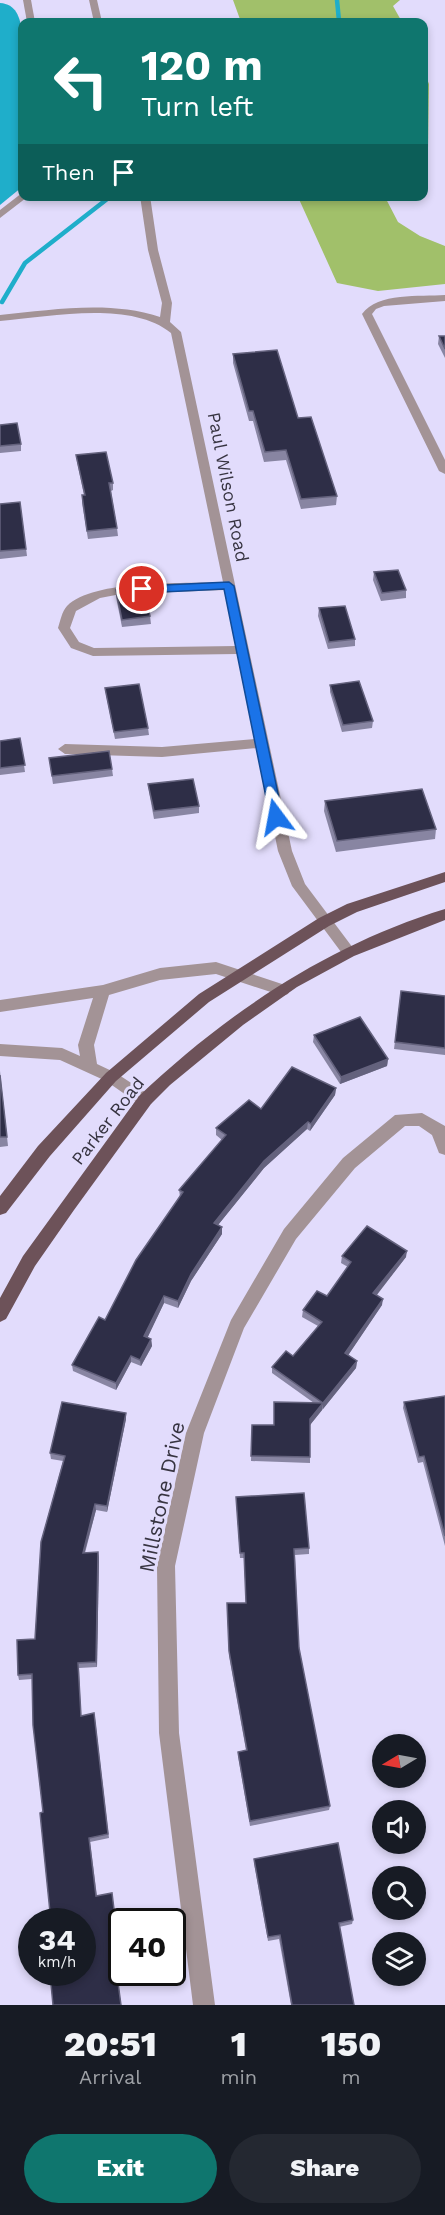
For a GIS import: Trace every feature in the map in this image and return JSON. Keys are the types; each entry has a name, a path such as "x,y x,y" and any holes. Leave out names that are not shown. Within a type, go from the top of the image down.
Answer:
{"main road":[{"name":"Parker Road","path":"0,1208 44,1151 111,1077 204,998 324,922 352,908 445,877"},
{"name":"Parker Road","path":"0,1314 29,1261 145,1100 238,1021 283,990 349,952 445,914"}],"street":[{"path":"27,0 31,18"},
{"path":"93,0 97,18"},
{"path":"0,215 18,200"},
{"path":"0,318 110,312 149,314 165,321 167,303 153,250 146,201"},
{"path":"445,298 382,303 372,307 367,314 440,451 445,471"},
{"name":"Paul Wilson Road","path":"165,321 171,325 180,341 285,851 299,885 324,922 349,952"},
{"path":"229,586 121,590 96,595 71,609 64,628 75,645 93,652 242,650"},
{"path":"65,749 162,752 261,743"},
{"path":"0,1006 103,991 160,974 216,968 283,990"},
{"path":"90,1067 86,1045 103,991"},
{"path":"0,1050 62,1054 111,1077 145,1100"},
{"name":"Millstone Drive","path":"204,2005 169,1733 166,1566 195,1433 237,1325 290,1234 349,1162 401,1120 422,1119 439,1131 445,1148"}],"green space":[{"path":"233,0 400,0 393,6 400,18 240,18"},
{"path":"428,82 429,84 428,149"},
{"path":"300,201 387,201 398,222 420,236 445,246 445,284 378,291 337,283"}],"water":[{"path":"0,3 10,6 19,18 18,190 0,205"}],"building":[{"path":"439,336 445,336 445,349"},
{"path":"277,350 298,418 311,417 337,496 301,499 286,450 265,452 253,411 249,411 233,354"},
{"path":"17,423 21,444 0,446 0,425"},
{"path":"106,452 113,483 109,483 117,528 87,531 82,495 85,495 76,455"},
{"path":"20,502 26,549 0,551 0,504"},
{"path":"398,570 406,590 382,593 374,572"},
{"path":"144,588 150,616 122,620 116,590"},
{"path":"345,606 355,639 329,642 319,608"},
{"path":"359,681 373,721 343,725 330,685"},
{"path":"139,684 148,728 114,732 105,688"},
{"path":"20,738 25,765 0,768 0,741"},
{"path":"109,751 112,769 52,776 49,758"},
{"path":"193,779 199,806 154,811 148,784"},
{"path":"422,789 436,829 337,841 325,801"},
{"path":"401,991 445,996 445,1048 395,1042"},
{"path":"360,1017 388,1059 341,1077 314,1035"},
{"path":"292,1067 336,1088 311,1124 308,1122 264,1161 214,1223 222,1227 191,1274 178,1301 164,1296 144,1336 151,1339 140,1360 131,1356 116,1383 72,1365 99,1317 105,1320 136,1260 183,1192 179,1190 226,1135 216,1128 249,1100 261,1109"},
{"path":"0,1075 7,1137 0,1137"},
{"path":"367,1226 407,1251 373,1293 383,1299 345,1353 357,1361 323,1403 272,1367 286,1351 293,1356 322,1322 303,1310 317,1291 327,1296 351,1262 342,1256"},
{"path":"445,1396 445,1536 424,1456 419,1457 404,1402"},
{"path":"62,1402 126,1413 107,1506 95,1504 83,1553 98,1552 96,1662 78,1663 81,1716 94,1713 108,1834 89,1838 96,1896 112,1893 114,1908 108,1908 108,1986 118,1986 121,2005 53,2005 51,1986 96,1986 96,1908 50,1908 40,1813 43,1812 33,1725 32,1674 18,1675 17,1640 35,1639 41,1542 65,1456 50,1453"},
{"path":"274,1402 323,1403 310,1419 310,1457 251,1456 252,1425 274,1425"},
{"path":"304,1493 309,1548 294,1549 299,1648 330,1806 250,1821 238,1752 247,1750 229,1651 227,1603 246,1603 244,1553 240,1553 236,1497"},
{"path":"338,1843 353,1920 339,1923 354,2005 292,2005 280,1935 268,1937 254,1859"}],"waterway":[{"path":"337,0 339,18"},
{"path":"2,302 25,263 105,201"}],"route":[{"path":"142,589 229,586 276,817"}]}
